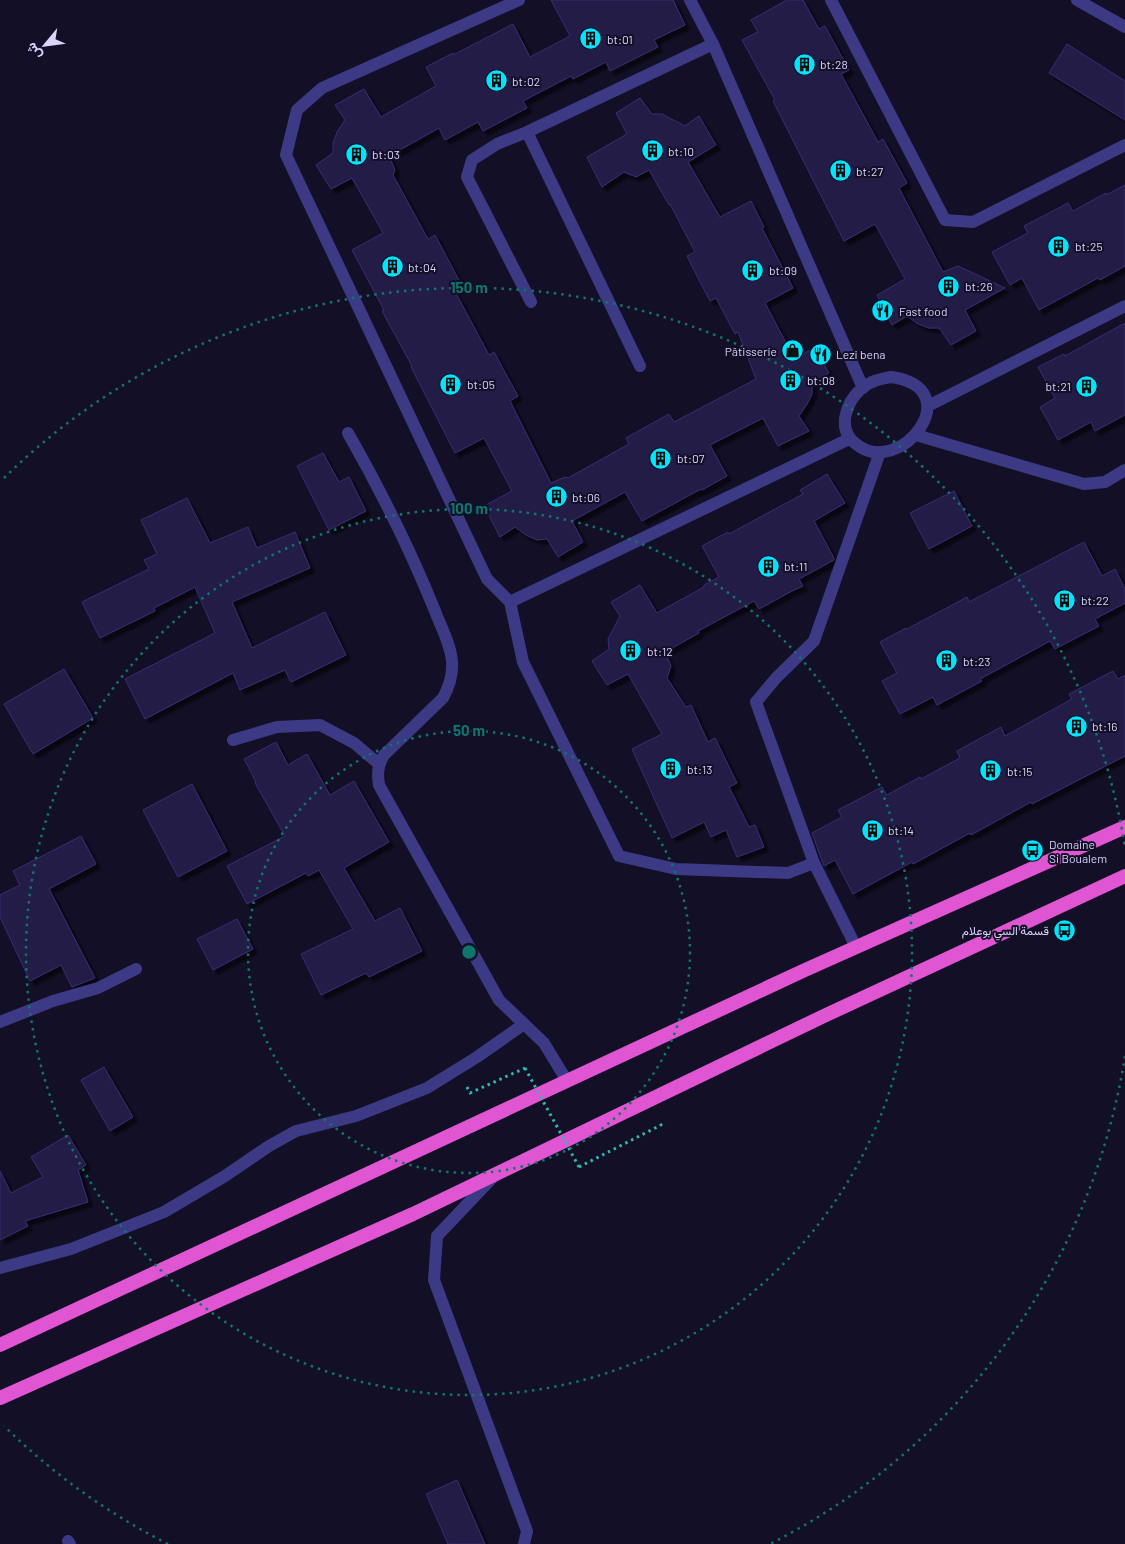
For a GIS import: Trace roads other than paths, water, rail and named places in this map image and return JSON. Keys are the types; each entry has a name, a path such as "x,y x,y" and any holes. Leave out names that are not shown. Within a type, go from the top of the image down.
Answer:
{"highway":[{"path":"0,1345 567,1081 1125,827"},
{"path":"0,1398 413,1214 826,1014 1125,876"}],"street":[{"path":"519,0 322,88 297,110 286,155 487,579 510,602 523,662 619,856 676,868 788,873 814,863"},
{"path":"690,0 713,44 863,388"},
{"path":"831,0 945,220 973,222 1125,145"},
{"path":"1077,0 1125,27"},
{"path":"531,302 467,177 472,160 497,144 528,132 713,44"},
{"path":"528,132 640,366"},
{"path":"928,406 1125,306"},
{"path":"891,377 905,379 916,385 924,394 928,406 925,421 916,435 900,447 880,452 862,449 849,438 844,422 849,403 863,388 876,380 891,377"},
{"path":"348,433 394,516 430,598 449,647 452,660 450,680 443,698 384,754 379,764 377,775 379,785 494,993 548,1048 567,1081"},
{"path":"916,435 1084,484 1105,482 1125,470"},
{"path":"510,602 849,438"},
{"path":"856,948 814,863 756,702 776,678 814,641 880,452"},
{"path":"233,740 277,727 320,725 354,743 379,764"},
{"path":"0,1022 53,1001 93,990 136,969"},
{"path":"0,1268 71,1249 164,1212 226,1176 269,1146 296,1131 356,1116 426,1088 524,1024"},
{"path":"495,1175 436,1236 434,1280 527,1531 524,1544"}],"place":[{"name":"bt:01","path":"591,39"},
{"name":"bt:28","path":"804,64"},
{"name":"bt:02","path":"496,81"},
{"name":"bt:10","path":"652,151"},
{"name":"bt:03","path":"356,154"},
{"name":"bt:27","path":"840,171"},
{"name":"bt:25","path":"1059,246"},
{"name":"bt:04","path":"392,267"},
{"name":"bt:09","path":"753,270"},
{"name":"bt:26","path":"949,286"},
{"name":"Fast food","path":"883,311"},
{"name":"Pâtisserie","path":"793,351"},
{"name":"Lezi bena","path":"820,354"},
{"name":"bt:08","path":"791,380"},
{"name":"bt:05","path":"451,384"},
{"name":"bt:21","path":"1087,386"},
{"name":"bt:07","path":"661,458"},
{"name":"bt:06","path":"556,497"},
{"name":"bt:11","path":"768,566"},
{"name":"bt:22","path":"1065,600"},
{"name":"bt:12","path":"631,651"},
{"name":"bt:23","path":"947,661"},
{"name":"bt:16","path":"1076,726"},
{"name":"bt:13","path":"671,769"},
{"name":"bt:15","path":"991,771"},
{"name":"bt:14","path":"872,830"},
{"name":"Domaine Si Boualem","path":"1033,851"},
{"name":"قسمة السي بوعلام","path":"1065,930"}]}
